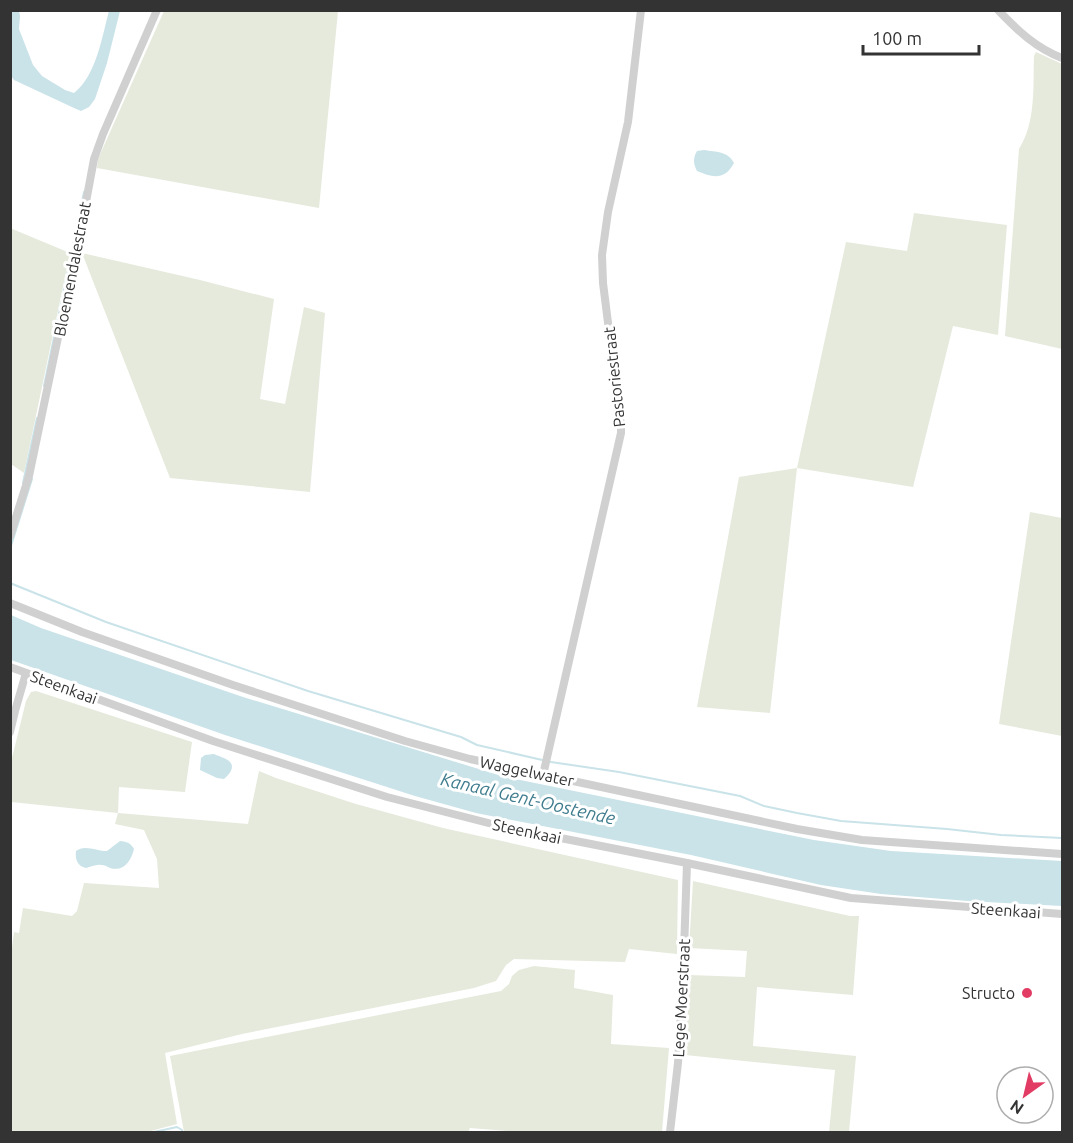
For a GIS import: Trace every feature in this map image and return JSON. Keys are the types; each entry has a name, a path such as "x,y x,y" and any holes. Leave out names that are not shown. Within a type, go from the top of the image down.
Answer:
{"street":[{"name":"Bloemendalestraat","path":"10,536 29,476 94,159 157,10"},
{"name":"Pastoriestraat","path":"545,766 621,433 603,283 602,255 608,212 628,122 641,10"},
{"path":"998,10 1035,45 1062,58"},
{"name":"Waggelwater","path":"10,603 93,636 243,688 394,738 470,759 545,766 797,829 862,840 1062,854"},
{"name":"Steenkaai","path":"10,667 213,741 387,797 500,826 851,898 1062,914"},
{"path":"10,732 26,673"},
{"name":"Lege Moerstraat","path":"670,1132 678,1063 687,864"}],"shaded area":[{"path":"164,11 338,11 319,208 97,168 98,159"},
{"path":"1036,52 1062,64 1062,349 1005,336 1019,149 1031,116"},
{"path":"914,213 1007,225 998,335 953,326 913,487 797,468 846,242 907,251"},
{"path":"10,228 70,253 24,473 11,464"},
{"path":"82,253 274,299 260,399 285,404 304,307 325,313 310,492 170,478"},
{"path":"797,468 770,713 697,707 739,477"},
{"path":"1030,512 1062,518 1062,736 999,724"},
{"path":"36,691 192,742 185,792 119,787 118,813 11,802 11,762 26,701 31,692"},
{"path":"259,771 356,804 443,828 678,880 677,954 629,949 625,962 514,959 506,965 496,981 474,988 242,1034 165,1053 177,1124 147,1132 11,1132 11,949 14,932 19,933 23,908 72,916 77,911 84,883 159,888 157,859 144,830 115,824 118,813 248,824"},
{"path":"693,881 850,916 859,916 853,995 757,987 753,1046 856,1056 849,1132 829,1132 835,1070 685,1055 689,975 745,977 747,951 689,948"},
{"path":"534,966 575,970 574,988 613,995 611,1044 669,1048 662,1132 520,1132 470,1128 468,1132 184,1132 170,1056 501,991 519,970"}],"water":[{"path":"10,11 19,11 19,29 33,65 42,76 74,93 82,86 93,66 109,11 120,11 107,63 95,99 89,107 81,111 14,80 11,76"},
{"path":"697,151 725,154 734,163 723,175 713,176 697,171 694,163 695,156"},
{"name":"Kanaal Gent-Oostende","path":"11,615 41,628 243,697 505,777 814,840 891,851 1062,861 1062,906 881,894 821,885 691,855 476,813 415,796 225,735 11,660"},
{"path":"214,754 231,763 231,771 224,779 200,770 201,758"},
{"path":"120,841 128,843 134,849 131,858 123,867 115,869 105,865 95,865 86,868 77,862 76,851 79,849 107,851"}],"waterway":[{"path":"44,386 84,192"},
{"path":"81,244 85,230"},
{"path":"23,483 37,418"},
{"path":"10,549 32,479"},
{"path":"10,583 106,622 308,691 461,737 477,745 551,762 619,772 740,796 764,806 841,821 1062,838"},
{"path":"154,1132 177,1127 182,1132"}],"place":[{"name":"Structo","path":"1027,993"}]}
